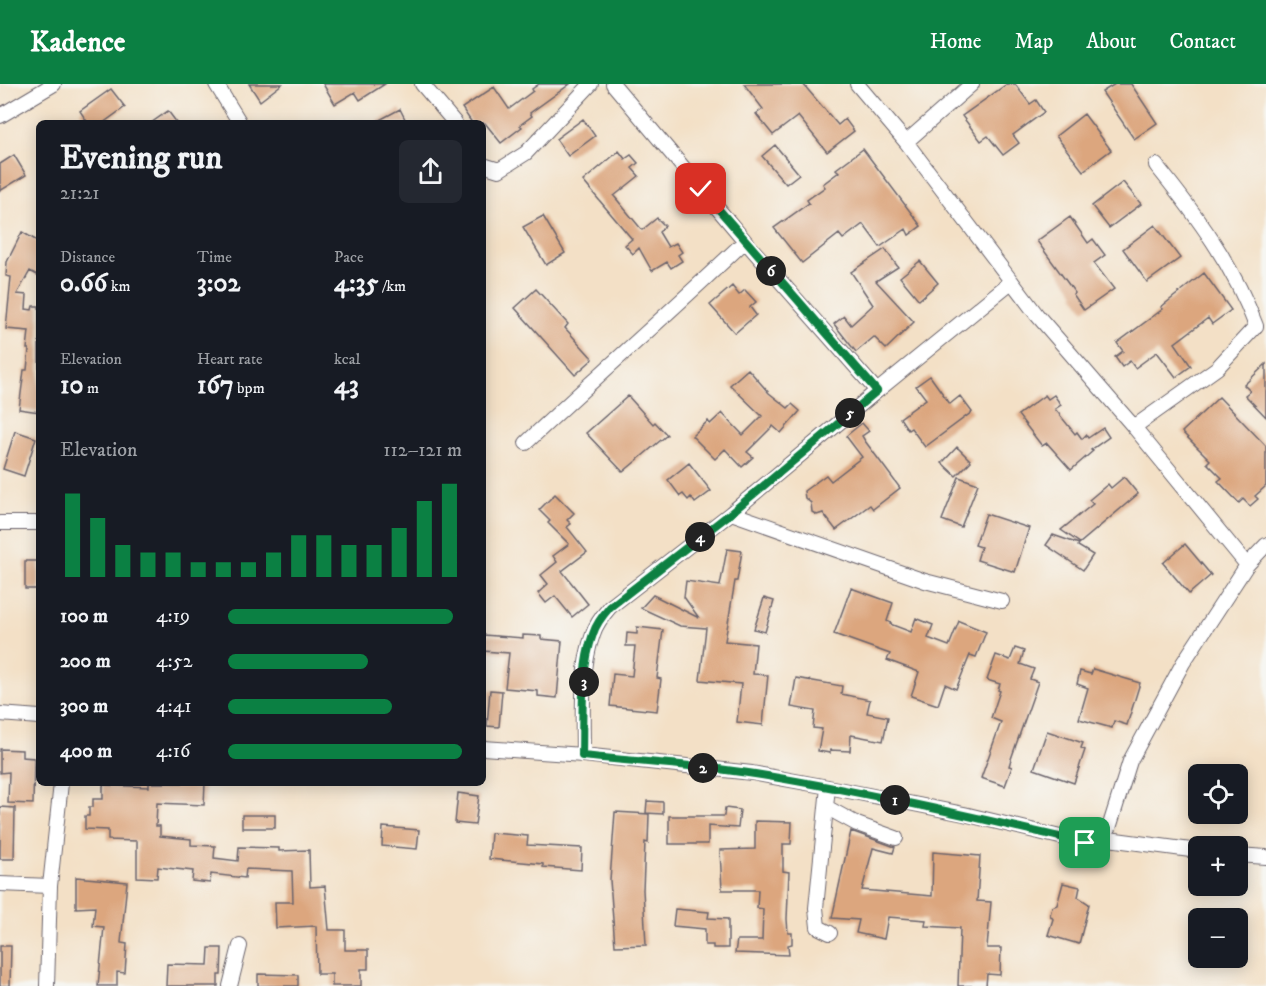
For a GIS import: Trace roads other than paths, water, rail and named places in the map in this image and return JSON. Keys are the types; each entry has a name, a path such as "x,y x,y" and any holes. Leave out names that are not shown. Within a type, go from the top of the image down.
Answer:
{"street":[{"path":"0,116 54,84"},
{"path":"216,84 238,120"},
{"path":"422,84 452,120"},
{"path":"486,166 499,170 526,153 591,84"},
{"path":"613,84 745,241 877,391"},
{"path":"857,84 906,141 1011,282 1247,565"},
{"path":"906,141 972,84"},
{"path":"1134,427 1217,368 1261,321 1227,261 1156,165"},
{"path":"526,443 594,378 669,314 745,241"},
{"path":"582,756 584,681 592,635 610,607 731,513 1011,282"},
{"path":"731,513 925,580 1002,601"},
{"path":"0,523 36,518"},
{"path":"486,748 752,773 964,814 1085,843 1094,842 1101,838 1109,828 1130,761 1183,663 1247,565 1266,545"},
{"path":"0,714 36,717"},
{"path":"47,986 50,886 61,786"},
{"path":"828,786 816,908 818,927 830,933"},
{"path":"826,807 857,824 896,838"},
{"path":"1101,838 1188,850"},
{"path":"1248,856 1266,857"},
{"path":"0,884 50,886"},
{"path":"230,986 240,946"}]}
